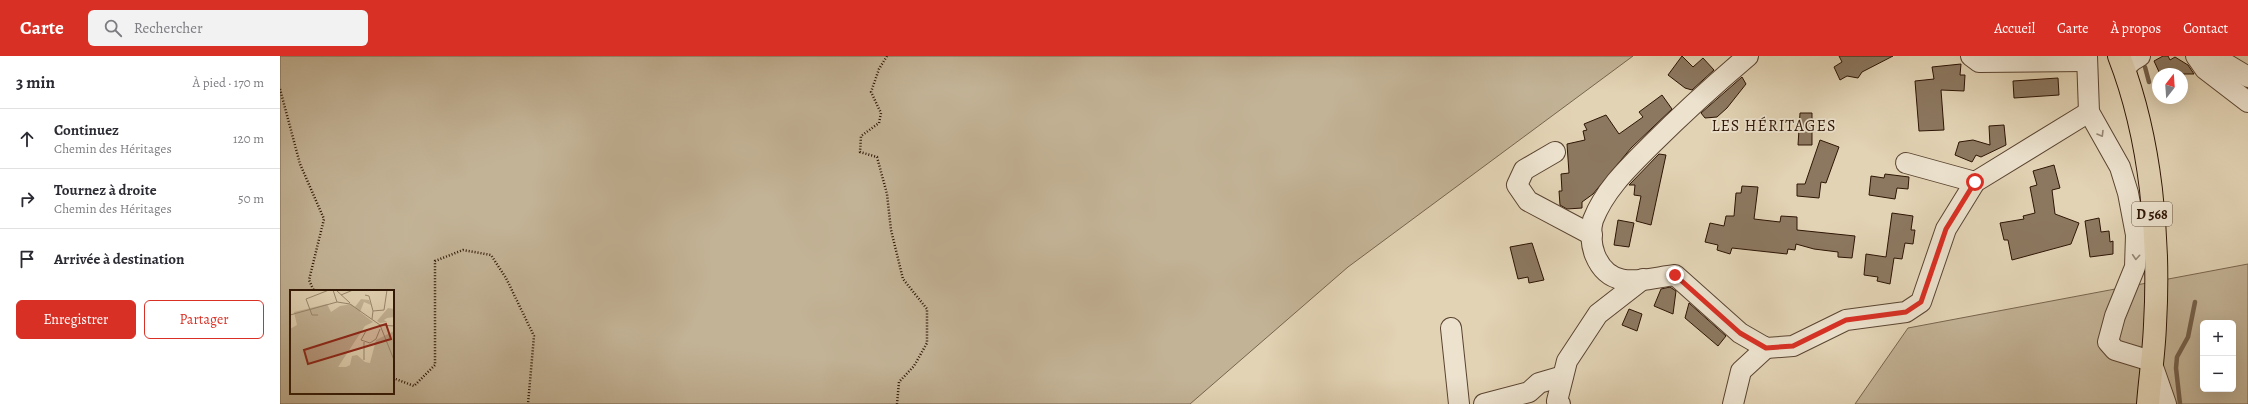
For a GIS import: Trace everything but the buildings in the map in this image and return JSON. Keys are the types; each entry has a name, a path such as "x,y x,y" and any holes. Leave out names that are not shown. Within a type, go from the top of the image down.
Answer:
{"main road":[{"name":"D 568","path":"2128,60 2135,107 2151,189 2156,263 2155,326 2148,404"}],"street":[{"path":"1748,56 1699,97 1625,171 1604,199 1593,221 1591,247 1600,268 1617,280 1644,279 1675,275 1740,333 1766,348 1793,346 1846,320 1906,312 1921,302 1946,229 1975,182 2089,112"},
{"path":"1971,56 1979,62 2086,59 2089,112 2120,167 2128,193 2136,235 2135,267 2115,316 2108,342 2115,350 2151,361 2166,404"},
{"path":"2196,56 2205,69 2248,102"},
{"path":"2213,56 2248,77"},
{"path":"1555,152 1524,170 1517,185 1528,200 1592,235"},
{"path":"1906,163 1975,182"},
{"path":"1560,404 1557,401 1567,361 1598,314 1644,279"},
{"path":"1451,328 1459,404"},
{"path":"1733,404 1741,371 1766,348"},
{"path":"1484,404 1529,392 1539,383 1563,376"}],"path":[{"path":"887,56 879,69 871,92 881,113 879,123 862,136 860,152 877,157 887,194 891,230 903,279 927,309 927,343 914,366 899,382 897,404"},
{"path":"280,88 300,164 324,219 309,280 314,290"},
{"path":"394,378 414,386 435,365 436,261 463,250 491,255 506,278 534,336 528,404"}],"shaded area":[{"path":"280,56 1633,56 1348,267 1190,404 280,404"},
{"path":"2248,264 2248,404 1855,404 1908,328"}],"waterway":[{"path":"2145,67 2149,82"},
{"path":"2180,404 2176,368 2177,357 2188,337 2195,302"}],"district":[{"name":"LES HÉRITAGES","path":"1774,126"}],"route":[{"path":"1675,275 1740,333 1766,348 1793,346 1846,320 1906,312 1921,302 1946,229 1975,182"}]}
